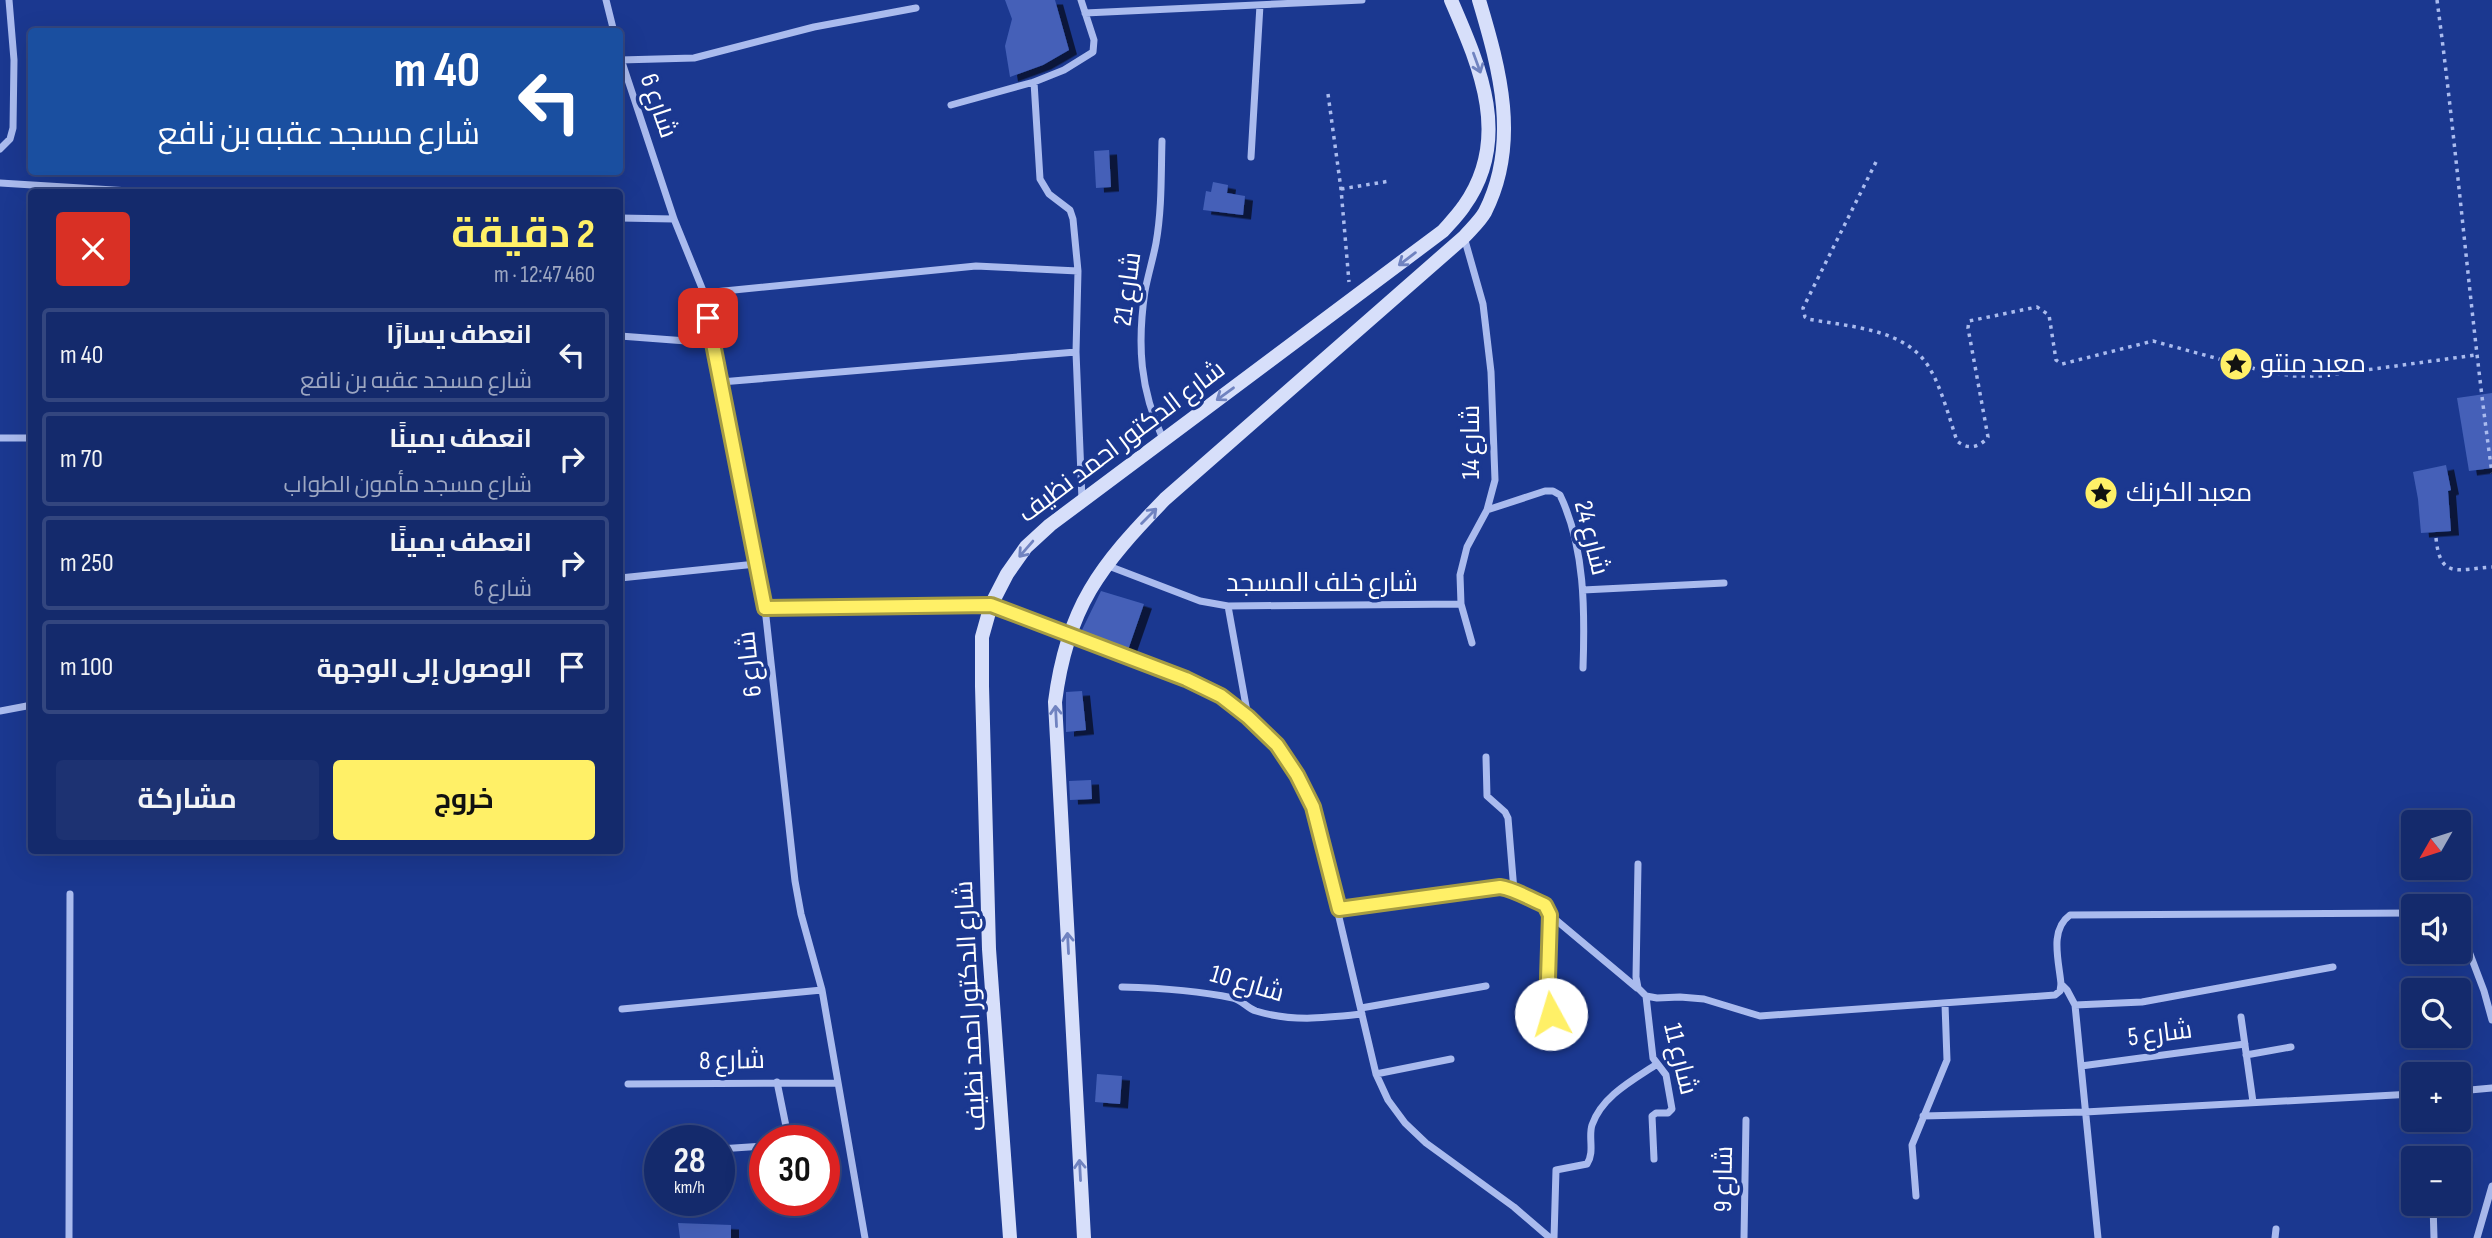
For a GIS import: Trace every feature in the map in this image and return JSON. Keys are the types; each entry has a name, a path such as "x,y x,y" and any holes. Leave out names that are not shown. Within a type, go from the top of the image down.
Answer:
{"main road":[{"name":"شارع الدكتور احمد نظيف","path":"1010,1238 988,922 982,637 991,605 1007,574 1026,547 1163,439 1443,231 1465,205 1481,173 1489,139 1488,104 1480,70 1451,0"},
{"path":"1084,1238 1055,702 1059,668 1068,635 1084,598 1105,565 1165,499 1464,237 1484,214 1499,177 1505,139 1504,103 1479,0"}],"street":[{"path":"0,149 10,139 13,128 14,60 9,0"},
{"path":"606,0 613,28"},
{"path":"951,105 1034,82 1065,70 1093,52 1094,40 1081,0"},
{"path":"1085,13 1243,3 1260,5 1362,0"},
{"path":"1251,157 1260,5"},
{"path":"623,58 694,58 814,27 916,8"},
{"name":"شارع 6","path":"623,67 674,219 704,293 765,608 795,881 801,914 822,990 865,1238"},
{"path":"1034,82 1040,179 1048,194 1070,210 1073,219 1078,271 1076,352 1083,501"},
{"name":"شارع 21","path":"1162,141 1161,196 1156,243 1145,292 1141,359 1144,387 1163,439"},
{"path":"0,184 91,189"},
{"path":"623,218 674,219"},
{"name":"شارع 14","path":"1464,237 1483,304 1490,372 1495,480 1487,510 1467,547 1460,575 1461,604 1472,643"},
{"path":"704,293 976,266 1078,271"},
{"path":"623,336 713,343"},
{"path":"721,382 1076,352"},
{"path":"0,438 28,438"},
{"name":"شارع 24","path":"1487,510 1545,491 1560,495 1576,545 1583,590 1583,668"},
{"path":"623,578 756,564"},
{"name":"شارع خلف المسجد","path":"1105,565 1200,601 1228,606 1461,604"},
{"path":"1583,590 1724,583"},
{"path":"765,608 991,605 1186,679 1221,696 1248,717 1277,745 1313,807 1376,1074 1388,1100 1405,1123 1426,1143 1552,1238"},
{"path":"1228,606 1248,717"},
{"path":"0,711 28,706"},
{"path":"1486,757 1487,796 1508,818 1514,891"},
{"path":"1638,864 1638,988"},
{"path":"1339,909 1500,887 1545,905 1550,915 1646,996 1704,999 1760,1016 2048,996 2060,991 2057,930 2062,921 2070,915 2401,913"},
{"path":"69,1238 70,894"},
{"path":"1550,915 1548,967 1551,1014"},
{"path":"2471,957 2492,1020"},
{"path":"2074,1005 2142,1002 2333,967"},
{"path":"2061,984 2074,1005 2098,1238"},
{"name":"شارع 10","path":"1122,987 1187,989 1233,998 1255,1011 1296,1019 1362,1011 1486,986"},
{"path":"622,1009 822,990"},
{"name":"شارع 11","path":"1646,996 1652,1052 1669,1082 1672,1109 1668,1113 1656,1113 1652,1116 1654,1159"},
{"path":"1916,1196 1912,1145 1947,1060 1945,1004"},
{"path":"2241,1017 2253,1102"},
{"name":"شارع 5","path":"2081,1066 2245,1044"},
{"path":"2246,1055 2291,1047"},
{"path":"1376,1074 1451,1059"},
{"path":"1552,1238 1556,1170 1587,1164 1591,1157 1592,1125 1608,1098 1657,1064"},
{"path":"777,1082 786,1125"},
{"name":"شارع 8","path":"628,1084 837,1083"},
{"path":"2471,1090 2492,1088"},
{"path":"1923,1116 2085,1112 2401,1095"},
{"name":"شارع 9","path":"1744,1238 1746,1120"},
{"path":"2477,1238 2492,1186"},
{"path":"2433,1216 2434,1238"},
{"path":"2275,1238 2276,1229"}],"path":[{"path":"2437,0 2451,106 2476,355 2492,473"},
{"path":"1328,94 1342,189 1350,302"},
{"path":"1876,162 1803,308 1804,314 1808,319 1886,334 1918,354 1931,369 1957,440 1968,447 1979,445 1988,437 1969,321 2038,307 2049,315 2056,360 2062,364 2152,341 2263,371 2294,376 2322,376 2476,355"},
{"path":"1342,189 1390,181"},
{"path":"2435,538 2438,558 2444,566 2451,569 2492,567"}],"building":[{"path":"1005,0 1055,0 1069,50 1043,65 1010,77 1005,46 1012,19"},
{"path":"1109,150 1111,187 1096,188 1094,151"},
{"path":"1213,182 1228,185 1227,193 1245,196 1243,215 1203,210 1206,191 1211,192"},
{"path":"2492,393 2492,468 2469,471 2457,398"},
{"path":"2446,465 2451,490 2448,491 2451,531 2421,533 2413,472"},
{"path":"1101,591 1144,604 1128,650 1081,632"},
{"path":"1082,691 1086,730 1066,732 1066,692"},
{"path":"1091,780 1092,799 1070,800 1069,781"},
{"path":"1097,1074 1122,1076 1120,1104 1095,1102"},
{"path":"678,1223 731,1225 731,1238 680,1238"}],"place":[{"name":"معبد منتو","path":"2236,364"},
{"name":"معبد الكرنك","path":"2101,493"}],"route":[{"path":"708,318 765,608 991,605 1186,679 1221,696 1277,745 1297,775 1313,807 1339,909 1500,887 1545,905 1550,915 1548,979 1551,1014"}]}
